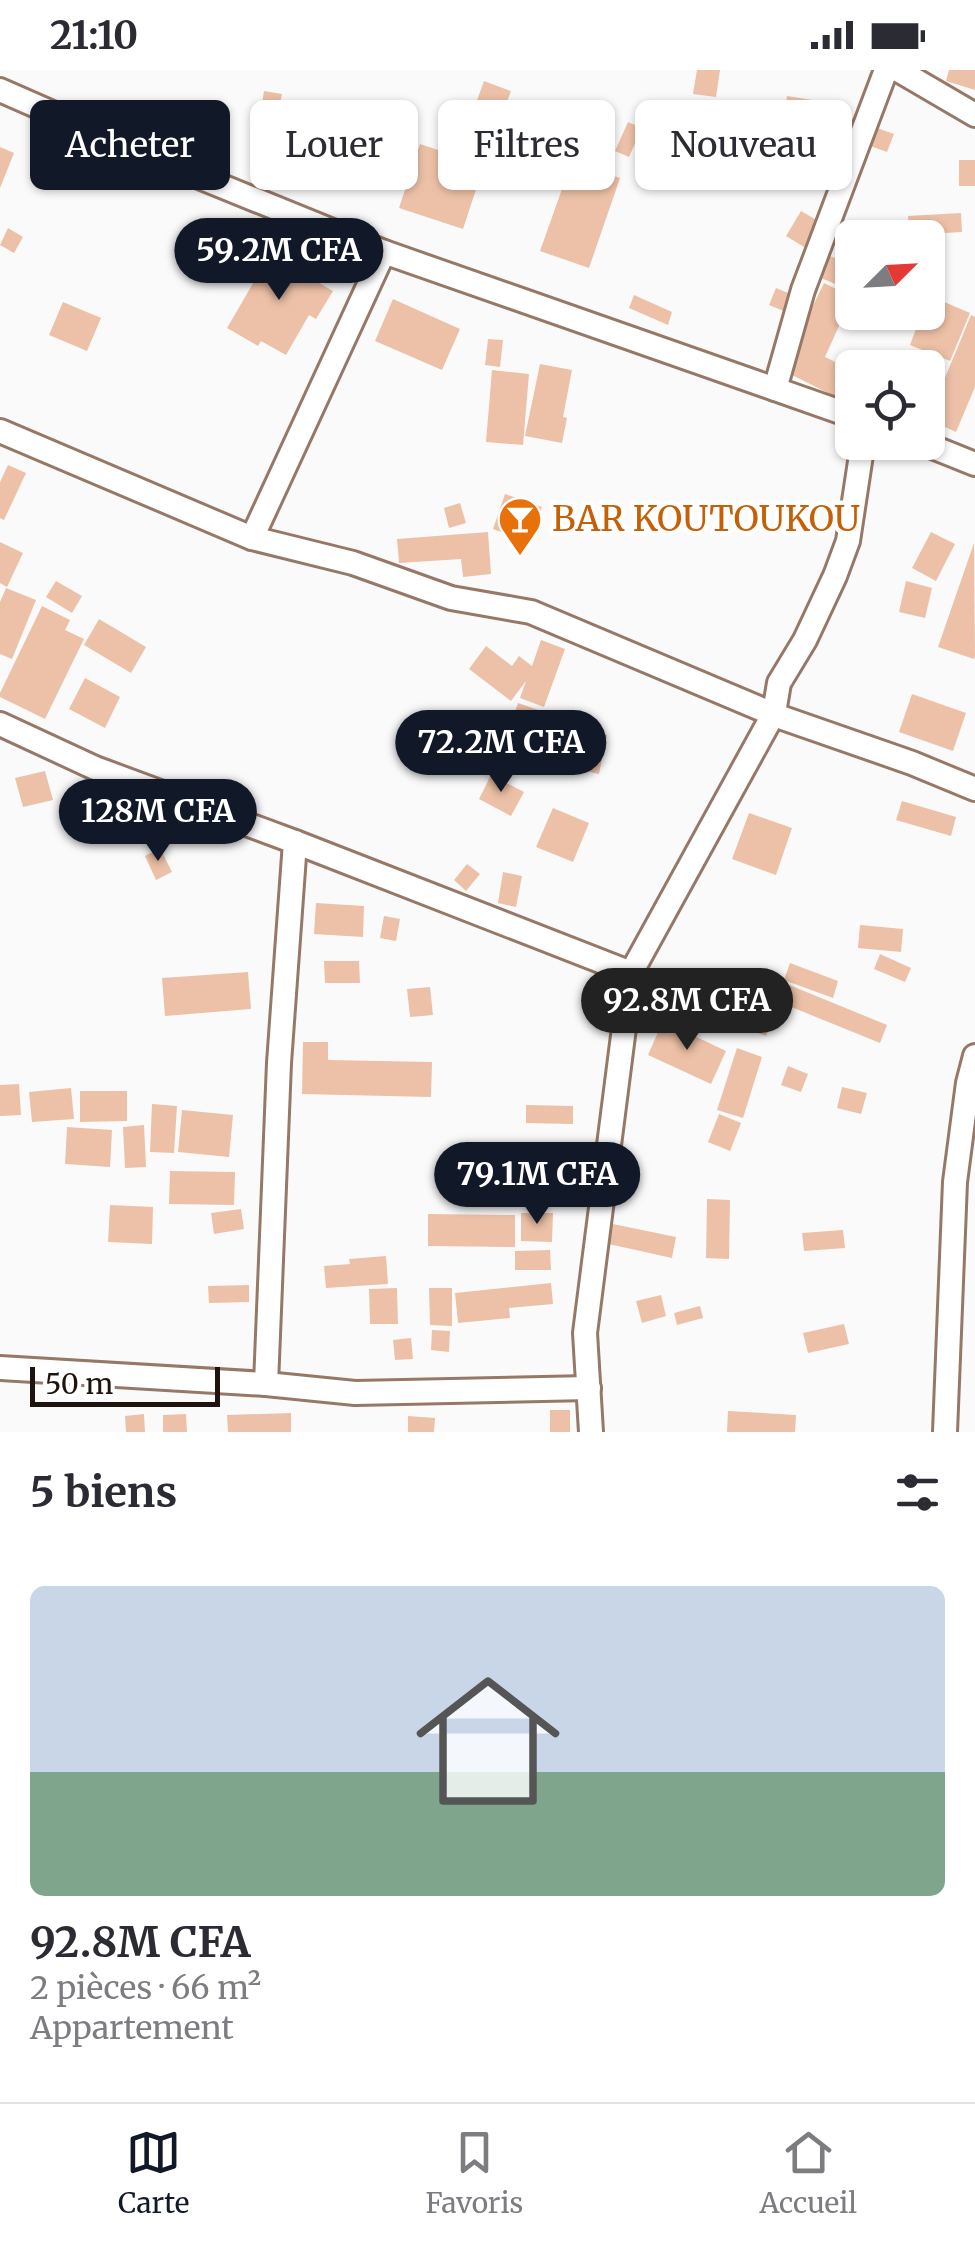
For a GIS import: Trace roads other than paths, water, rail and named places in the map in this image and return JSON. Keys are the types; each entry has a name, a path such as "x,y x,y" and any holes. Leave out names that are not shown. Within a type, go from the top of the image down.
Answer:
{"street":[{"path":"775,388 803,290 886,70"},
{"path":"898,70 975,115"},
{"path":"0,90 384,252 835,410"},
{"path":"252,538 384,252"},
{"path":"0,431 252,538 353,564 451,598 531,612 774,713 975,789"},
{"path":"945,452 975,464"},
{"path":"591,1432 586,1333 631,973 774,713 779,683 805,640 848,541 860,460"},
{"path":"0,724 95,768 631,973"},
{"path":"266,1384 278,1063 295,842"},
{"path":"945,1432 955,1182 975,1056"},
{"path":"0,1368 266,1384 355,1394 589,1388"}],"place":[{"name":"BAR KOUTOUKOU","path":"520,557"}]}
